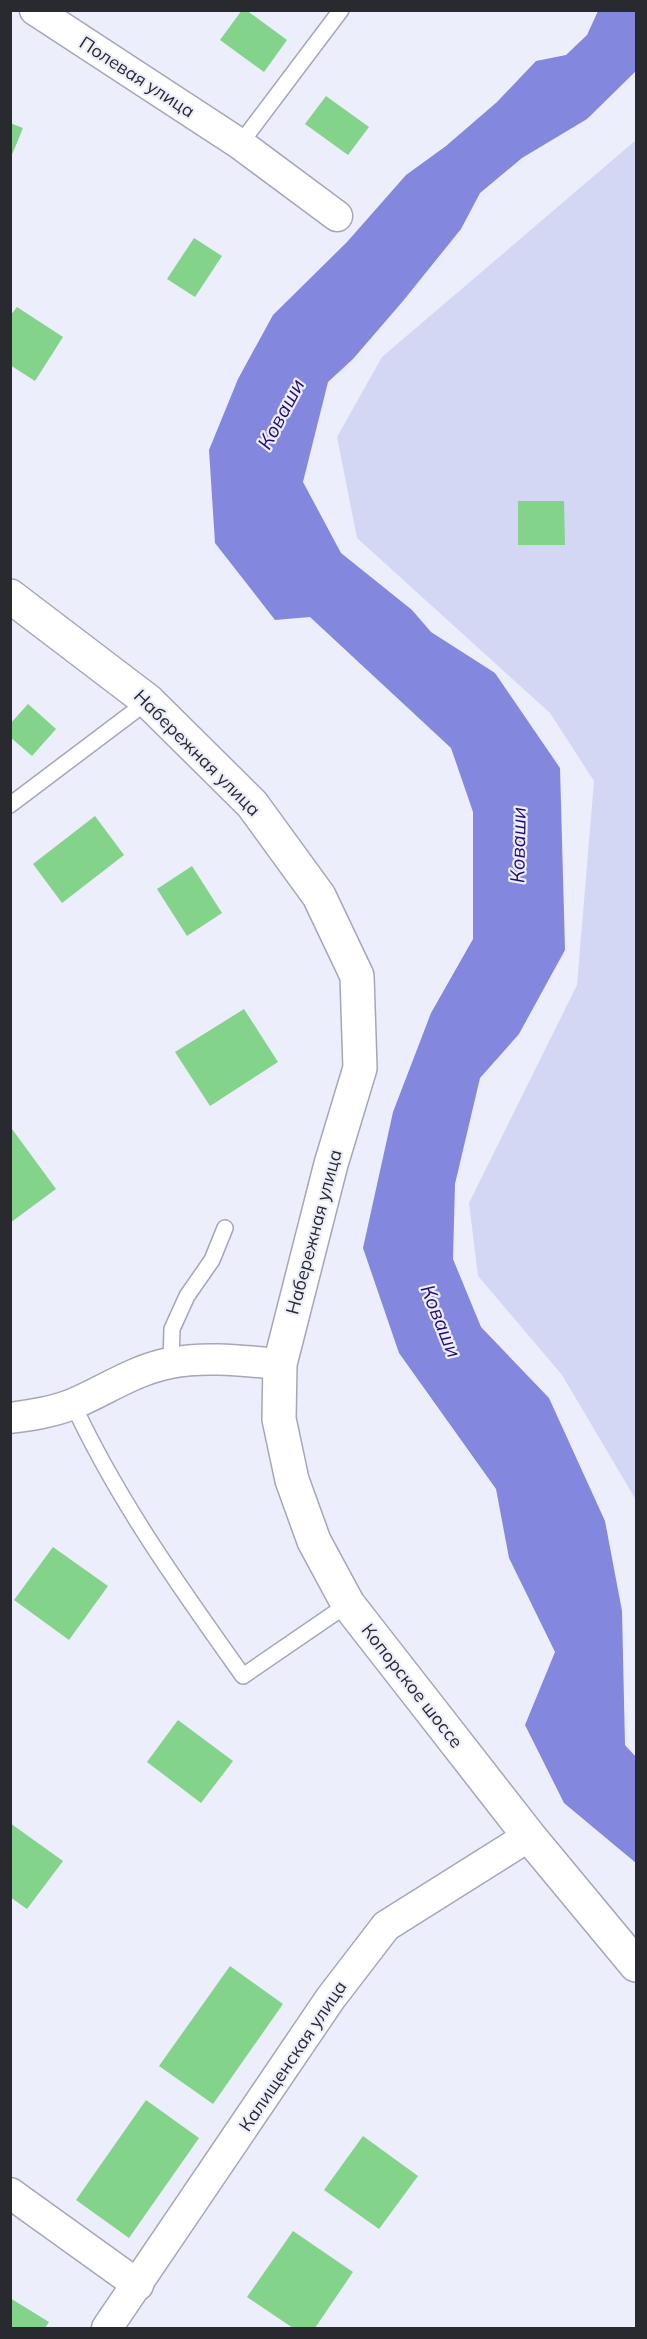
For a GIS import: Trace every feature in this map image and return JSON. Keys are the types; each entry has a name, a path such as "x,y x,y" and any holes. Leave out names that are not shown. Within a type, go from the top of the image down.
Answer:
{"main road":[{"name":"Набережная улица","path":"10,596 148,701 252,804 319,896 357,976 360,1068 331,1164 280,1364"},
{"name":"Копорское шоссе","path":"280,1364 279,1419 291,1480 314,1541 348,1604 529,1836 636,1965"}],"street":[{"name":"Полевая улица","path":"34,10 240,144 338,216"},
{"path":"10,1418 44,1413 73,1404 117,1380 171,1363 230,1359 280,1364"},
{"name":"Калищенская улица","path":"107,2328 330,1999 386,1926 529,1836"},
{"path":"10,2193 138,2285"}],"lane":[{"path":"240,144 341,10"},
{"path":"10,806 148,701"},
{"path":"171,1363 172,1329 187,1296 212,1260 225,1228"},
{"path":"73,1404 93,1446 171,1575 243,1676 348,1604"}],"shaded area":[{"path":"636,140 636,1500 562,1375 478,1276 469,1203 577,985 594,781 550,713 357,538 337,437 382,357"}],"water":[{"name":"Коваши","path":"598,11 636,11 636,71 587,119 522,158 480,193 461,229 353,359 328,382 303,482 341,553 412,610 431,632 495,673 560,768 565,950 519,1034 480,1078 455,1184 453,1259 481,1327 549,1398 605,1521 622,1611 625,1745 636,1757 636,1863 564,1803 525,1725 555,1652 509,1558 496,1489 399,1353 363,1248 393,1112 431,1013 473,939 473,812 451,748 310,617 275,620 215,543 209,450 238,379 273,315 347,242 406,175 446,146 497,102 536,61 566,55 587,35"}],"building":[{"path":"242,10 246,10 287,40 264,72 220,40"},
{"path":"326,96 369,127 348,155 305,124"},
{"path":"10,123 23,128 11,157 10,157"},
{"path":"194,238 222,256 195,297 167,279"},
{"path":"17,307 63,337 35,381 10,365 10,316"},
{"path":"518,501 564,501 565,545 518,545"},
{"path":"28,704 56,729 32,756 10,737 10,724"},
{"path":"95,816 124,855 62,903 33,864"},
{"path":"192,866 222,913 187,936 157,889"},
{"path":"244,1009 278,1062 210,1106 175,1052"},
{"path":"12,1129 56,1189 10,1223 10,1130"},
{"path":"53,1547 108,1586 69,1640 14,1600"},
{"path":"178,1720 233,1761 201,1803 147,1762"},
{"path":"10,1823 63,1861 27,1909 10,1897"},
{"path":"230,1966 283,2004 213,2104 159,2066"},
{"path":"146,2100 199,2138 129,2238 76,2200"},
{"path":"363,2136 418,2176 379,2229 324,2190"},
{"path":"293,2231 353,2272 315,2328 293,2328 247,2297"},
{"path":"10,2298 49,2322 45,2328 10,2328"}]}
